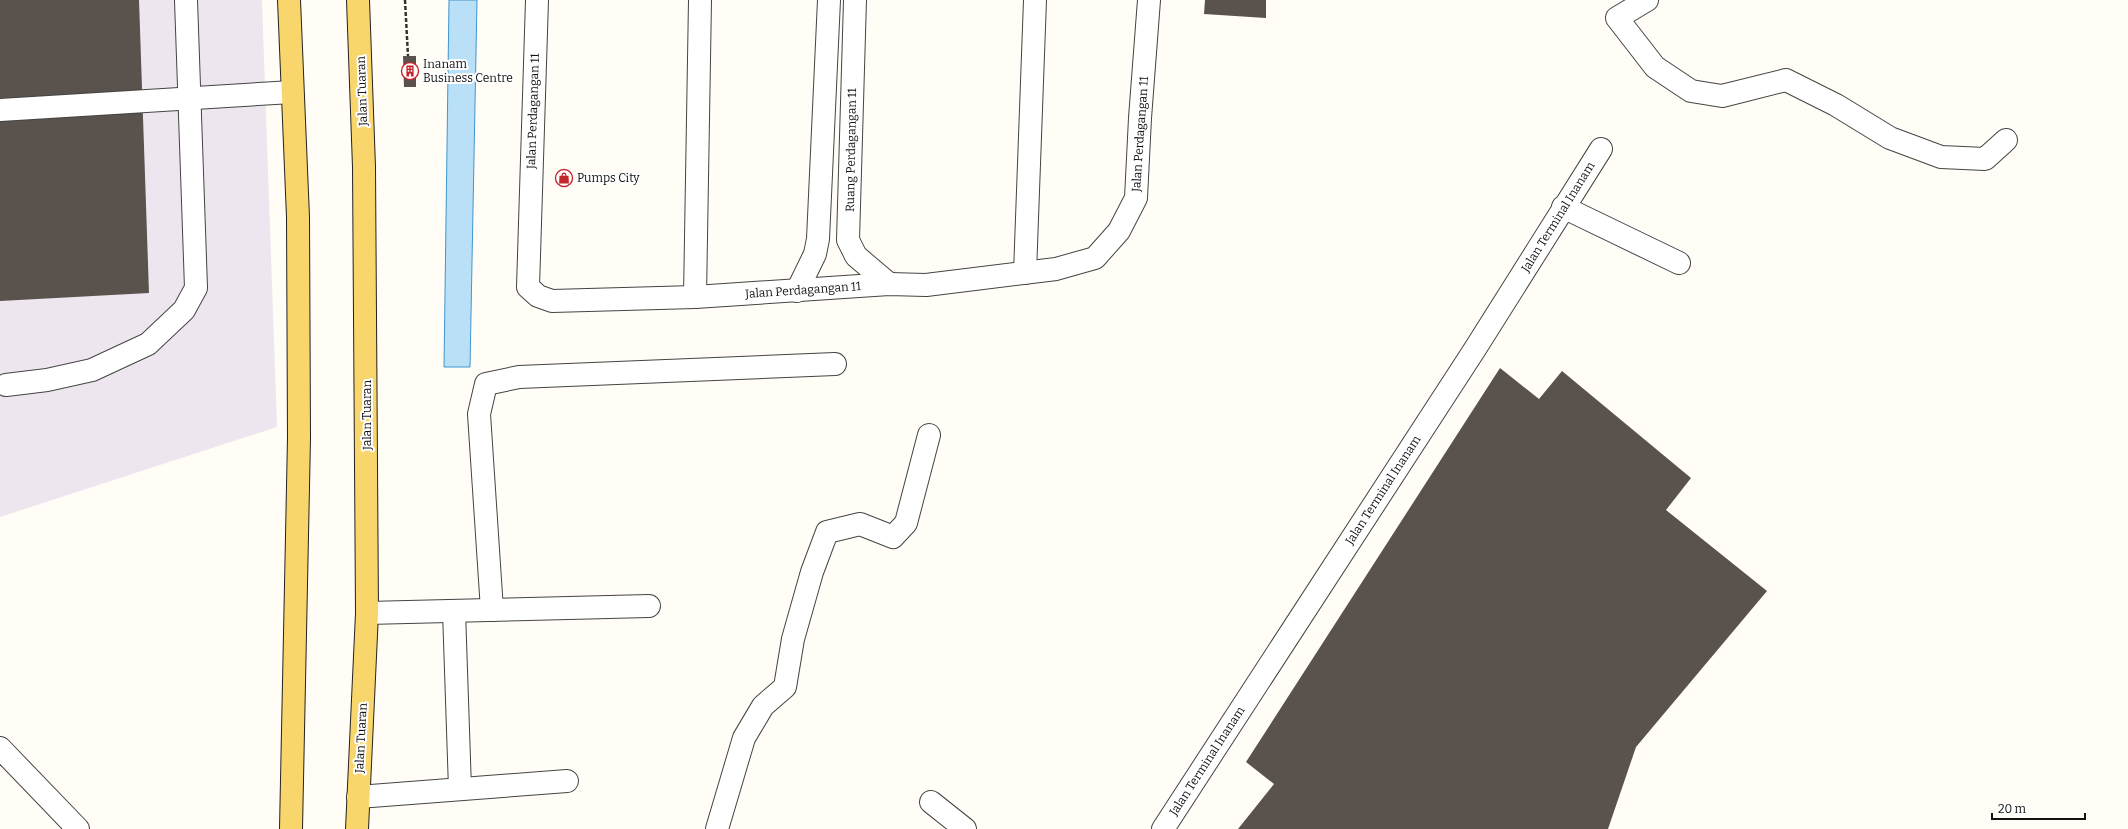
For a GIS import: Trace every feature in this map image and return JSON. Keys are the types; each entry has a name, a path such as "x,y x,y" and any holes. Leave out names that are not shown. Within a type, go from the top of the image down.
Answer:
{"main road":[{"path":"289,0 298,217 299,438 291,829"},
{"name":"Jalan Tuaran","path":"357,829 368,613 364,183 358,0"}],"lane":[{"path":"6,385 47,380 92,370 148,344 184,310 196,288 186,0"},
{"name":"Jalan Perdagangan 11","path":"537,0 528,287 538,296 552,301 695,297 889,284 926,285 1056,269 1095,258 1119,231 1136,198 1140,118 1149,0"},
{"path":"695,297 700,0"},
{"path":"797,291 815,254 818,239 829,0"},
{"name":"Ruang Perdagangan 11","path":"854,0 848,240 856,256 889,284"},
{"path":"1025,273 1035,0"},
{"path":"1647,0 1617,18 1655,67 1691,90 1722,96 1786,80 1836,105 1890,138 1941,157 1985,159 2006,140"},
{"path":"0,110 292,92"},
{"name":"Jalan Terminal Inanam","path":"1163,829 1475,349 1563,207 1601,149"},
{"path":"1563,207 1679,263"},
{"path":"492,610 479,414 486,384 519,377 835,364"},
{"path":"717,829 744,738 763,706 785,687 793,639 812,572 827,532 860,524 893,537 906,523 929,435"},
{"path":"368,613 649,606"},
{"path":"454,611 460,789"},
{"path":"0,748 78,829"},
{"path":"358,797 567,781"},
{"path":"931,802 965,829"}],"path":[{"path":"405,0 408,56"}],"shaded area":[{"path":"0,0 262,0 277,427 0,517"}],"water":[{"path":"449,0 477,0 470,367 444,367"}],"building":[{"path":"0,0 139,0 149,293 0,301"},
{"path":"1205,0 1266,0 1266,18 1204,14"},
{"name":"Inanam Business Centre","path":"403,56 416,56 416,87 404,87"},
{"path":"1500,368 1539,399 1562,371 1691,478 1666,510 1767,591 1636,747 1608,829 1238,829 1274,784 1246,762"}],"place":[{"name":"Inanam Business Centre","path":"410,71"},
{"name":"Pumps City","path":"564,178"}]}
